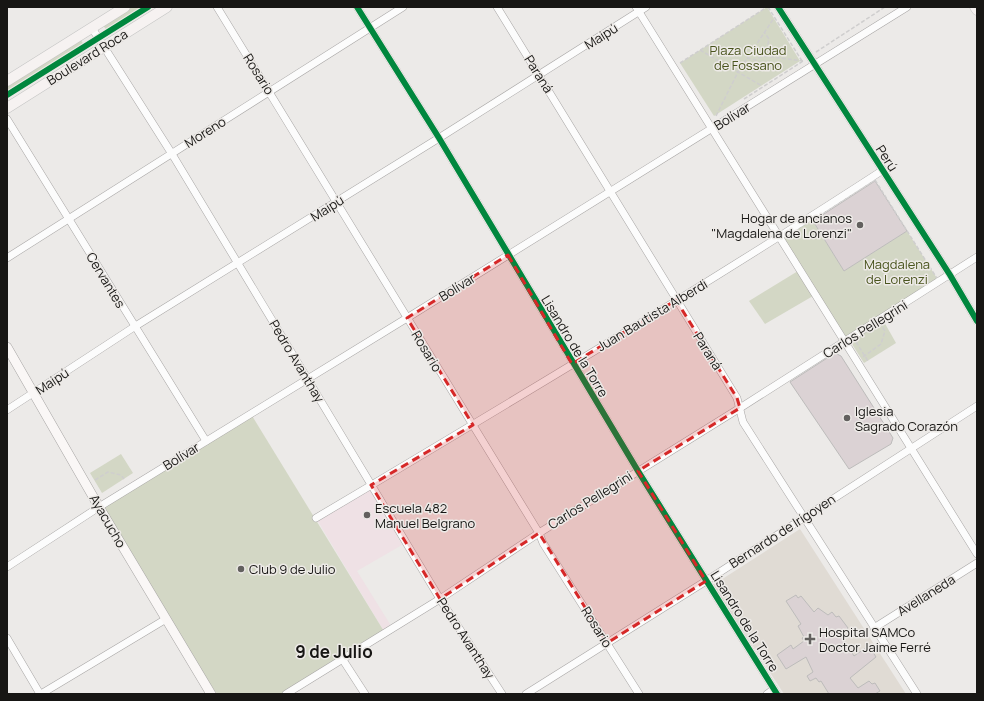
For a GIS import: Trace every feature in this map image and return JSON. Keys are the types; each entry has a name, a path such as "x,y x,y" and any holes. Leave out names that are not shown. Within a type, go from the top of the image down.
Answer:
{"main road":[{"name":"Boulevard Roca","path":"7,81 125,7"},
{"name":"Boulevard Roca","path":"7,108 167,7"}],"street":[{"name":"Rosario","path":"217,7 539,533 543,543 639,694"},
{"name":"Lisandro de la Torre","path":"356,7 439,138 572,364 776,692"},
{"name":"Moreno","path":"7,258 403,7"},
{"name":"Paraná","path":"497,7 737,398 743,422 917,694"},
{"name":"Maipú","path":"7,410 134,327 238,264 439,138 638,9 646,7"},
{"name":"Perú","path":"778,7 950,275 977,321"},
{"name":"Bolívar","path":"7,567 99,507 508,256 907,7"},
{"path":"638,9 711,129 977,554"},
{"name":"Pedro Avanthay","path":"92,28 172,154 440,599 502,694"},
{"name":"Cervantes","path":"7,119 134,327 206,441"},
{"name":"Juan Bautista Alberdi","path":"316,518 473,425 780,237 882,170"},
{"name":"Carlos Pellegrini","path":"286,694 440,599 539,533 740,408 977,257"},
{"name":"Ayacucho","path":"7,347 99,507 211,694"},
{"name":"Bernardo de Irigoyen","path":"526,694 706,581 977,406"},
{"name":"Avellaneda","path":"874,628 977,563"},
{"path":"7,638 40,694 166,619"},
{"path":"343,660 365,694"},
{"path":"767,694 776,692"}],"path":[{"path":"684,69 680,63 767,7 802,61"},
{"path":"738,103 885,7"},
{"path":"714,119 738,72 774,18"},
{"path":"764,32 769,43 764,56"},
{"path":"700,50 762,86"},
{"path":"747,58 756,60 764,56 814,64"},
{"path":"710,113 714,119"},
{"path":"714,119 720,115"},
{"path":"875,180 938,280 845,338 783,238 875,180"},
{"path":"861,358 881,344 885,331 880,322"},
{"path":"854,339 868,361"},
{"path":"95,480 108,472 121,474 124,479"}],"highlighted area":[{"path":"508,255 572,364 676,300 737,398 740,408 638,471 706,581 607,643 539,533 440,599 371,485 473,425 407,318"}],"shaded area":[{"path":"371,489 402,545 357,571 393,629 385,633 316,518"},
{"name":"Hospital SAMCo Doctor Jaime Ferré","path":"800,529 906,694 784,694 713,585"}],"green space":[{"path":"132,7 153,7 109,34 103,25"},
{"name":"Plaza Ciudad de Fossano","path":"767,7 800,61 714,116 680,63"},
{"path":"81,40 86,49 8,97 7,85"},
{"name":"Magdalena de Lorenzi","path":"812,220 844,271 907,231 938,280 845,338 783,238"},
{"path":"798,271 813,296 765,324 749,301"},
{"path":"883,320 896,343 864,363 850,341"},
{"name":"Club 9 de Julio","path":"251,414 385,633 286,694 217,694 166,619 99,507"},
{"path":"121,454 133,473 102,493 90,473"}],"building":[{"name":"Hogar de ancianos \"Magdalena de Lorenzi\"","path":"875,181 907,231 844,271 813,221"},
{"name":"Iglesia Sagrado Corazón","path":"835,353 841,356 893,438 891,444 849,469 790,382"},
{"path":"796,595 798,598 801,596 814,612 818,608 828,615 832,612 836,617 839,616 848,628 841,635 854,656 867,647 871,649 876,657 850,678 858,688 869,681 872,684 875,683 880,691 875,694 829,694 821,681 819,682 816,678 810,681 807,676 813,672 806,657 786,669 777,655 791,645 793,649 804,641 802,638 804,637 798,626 801,624 786,601"}],"cycle path":[{"path":"7,95 148,7"},
{"path":"357,7 439,138 638,471 777,694"},
{"path":"778,7 950,275 977,321"}],"place":[{"name":"Hogar de ancianos \"Magdalena de Lorenzi\"","path":"860,225"},
{"name":"Iglesia Sagrado Corazón","path":"847,418"},
{"name":"Escuela 482 Manuel Belgrano","path":"367,515"},
{"name":"Club 9 de Julio","path":"241,569"},
{"name":"Hospital SAMCo Doctor Jaime Ferré","path":"810,639"}],"district":[{"name":"9 de Julio","path":"334,652"}]}
